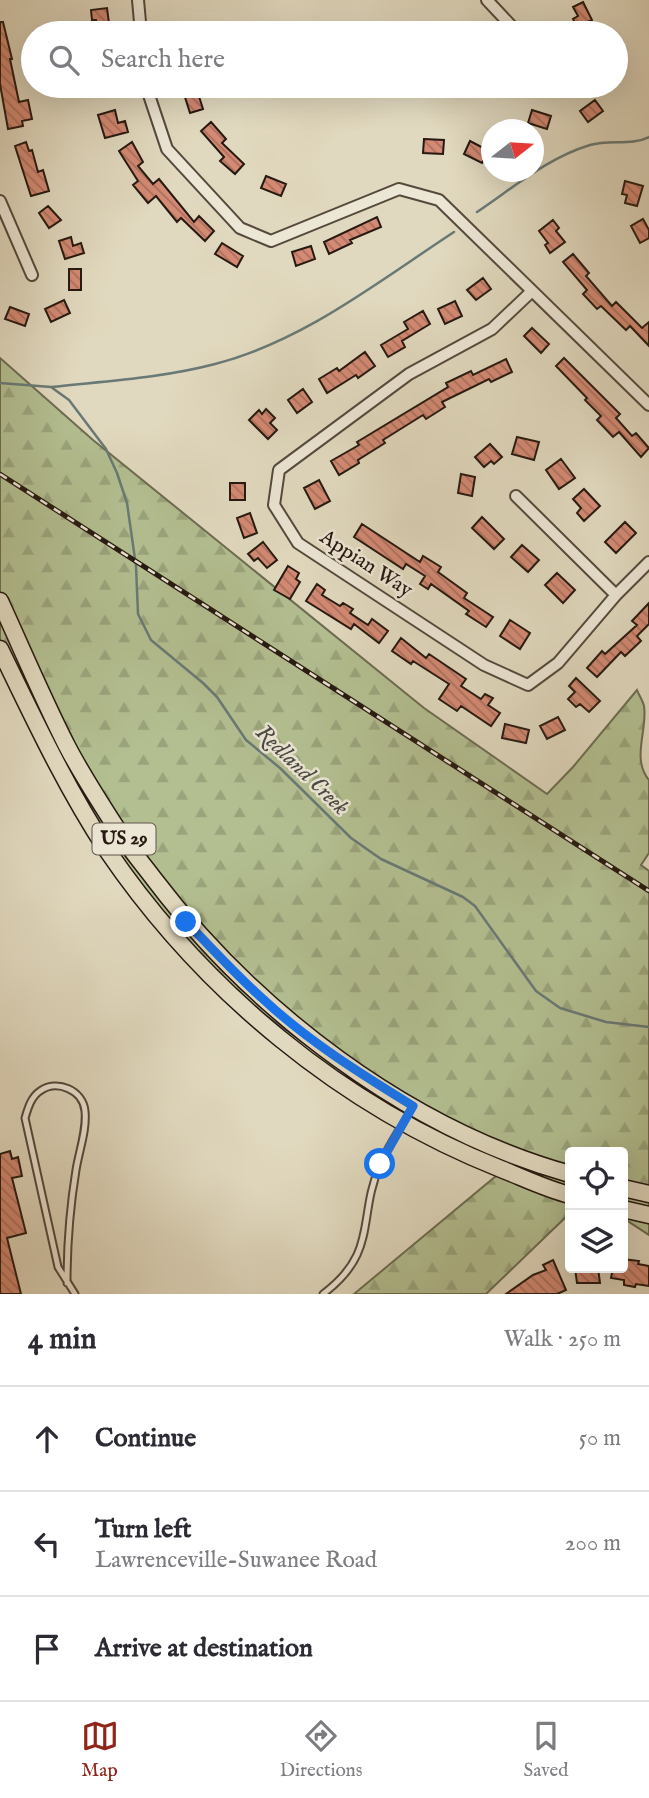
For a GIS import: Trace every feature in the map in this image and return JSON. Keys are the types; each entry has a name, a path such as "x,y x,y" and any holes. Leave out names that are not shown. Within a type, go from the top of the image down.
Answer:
{"main road":[{"name":"US 29","path":"0,601 68,747 120,835 186,922 264,1000 314,1041 366,1077 413,1106 465,1133 565,1172"},
{"name":"US 29","path":"0,649 59,769 108,851 172,936 222,988 319,1069 404,1123 452,1150 565,1193"},
{"path":"15,680 32,671"},
{"path":"172,936 186,922"},
{"path":"628,1189 649,1194"},
{"path":"627,1210 649,1215"}],"street":[{"path":"138,0 140,21"},
{"path":"487,0 507,21"},
{"path":"150,98 167,149 240,228 271,241 399,189 439,200 649,405"},
{"path":"0,201 32,275"},
{"name":"Appian Way","path":"531,292 492,329 409,374 279,470 274,505 298,543 484,665 528,685 558,663 616,595 649,562"},
{"path":"516,496 616,595"}],"lane":[{"path":"66,1283 72,1201 85,1111 73,1091 58,1085 39,1091 30,1102 25,1118 58,1267 66,1283 75,1294"},
{"path":"323,1294 336,1284 360,1251 380,1164 413,1106"}],"green space":[{"path":"0,358 93,440 424,708 547,794 637,690 645,715 641,763 649,780 649,853 641,865 649,871 649,1235 628,1221 628,1147 565,1147 565,1218 486,1294 354,1294 508,1166 437,1139 175,950 0,658"}],"building":[{"path":"583,2 592,20 574,21 578,16 573,7"},
{"path":"107,8 109,21 92,20 91,10"},
{"path":"0,22 3,22 12,59 19,102 28,100 32,119 22,121 23,126 8,129 0,84"},
{"path":"185,98 200,98 203,109 190,113"},
{"path":"595,100 603,111 588,122 580,111"},
{"path":"115,110 118,123 125,121 128,132 105,138 98,115"},
{"path":"532,110 551,116 547,129 544,128 544,119 529,119"},
{"path":"211,122 226,139 222,143 244,164 235,174 220,161 224,157 201,131"},
{"path":"424,139 444,140 443,154 423,153"},
{"path":"470,141 481,147 481,162 464,154"},
{"path":"26,142 29,151 32,150 38,172 43,170 49,191 31,196 15,146"},
{"path":"132,142 143,162 138,166 153,184 159,179 194,222 199,216 214,231 205,241 181,218 177,222 156,196 148,203 133,185 138,181 119,151"},
{"path":"266,176 286,184 281,196 261,188"},
{"path":"625,181 643,186 637,206 625,203 627,195 622,194"},
{"path":"48,206 61,220 49,228 39,213"},
{"path":"377,217 381,227 350,240 352,243 329,254 324,242"},
{"path":"643,219 649,230 649,238 640,243 631,226"},
{"path":"553,220 559,228 556,231 565,242 550,253 545,245 548,243 539,231"},
{"path":"71,237 73,246 81,243 84,253 65,259 59,241"},
{"path":"222,243 243,256 237,267 215,254"},
{"path":"311,246 315,259 296,266 292,252"},
{"path":"573,254 589,273 586,276 612,306 616,302 642,328 649,322 649,346 630,326 626,330 601,306 597,309 583,294 587,290 563,262"},
{"path":"69,269 81,269 81,290 69,290"},
{"path":"483,278 491,289 476,300 467,290"},
{"path":"64,300 70,313 51,322 45,309"},
{"path":"455,301 462,316 445,324 438,309"},
{"path":"10,307 29,314 25,326 5,319"},
{"path":"423,311 430,324 402,341 405,347 388,357 381,345 408,329 404,322"},
{"path":"532,328 549,344 541,353 524,336"},
{"path":"365,352 375,366 358,378 356,375 327,393 319,379 337,368 339,371"},
{"path":"564,358 620,414 616,418 632,436 636,433 649,448 641,457 619,432 613,437 597,420 601,416 556,366"},
{"path":"506,359 512,372 491,382 489,379 442,402 445,407 426,419 423,415 383,440 385,443 339,475 331,461 359,445 357,442 448,387 446,383 471,371 473,375"},
{"path":"303,389 312,402 297,413 288,400"},
{"path":"266,409 275,418 270,423 277,430 268,439 249,420 259,410 262,414"},
{"path":"517,437 539,442 534,460 512,454"},
{"path":"490,444 502,457 494,464 491,461 484,467 475,457"},
{"path":"561,459 575,478 559,489 546,470"},
{"path":"461,474 475,477 472,496 458,493"},
{"path":"319,480 330,501 315,509 304,488"},
{"path":"230,483 245,483 245,500 230,500"},
{"path":"584,489 600,506 584,521 577,513 581,508 573,499"},
{"path":"250,513 257,533 244,538 237,518"},
{"path":"482,517 504,539 494,549 472,528"},
{"path":"625,522 636,533 616,553 605,542"},
{"path":"362,524 420,562 423,556 441,567 438,572 467,593 464,598 493,617 486,627 466,614 469,611 431,584 428,589 420,584 425,576 406,564 403,569 354,537"},
{"path":"263,542 277,560 267,568 258,558 254,561 248,554"},
{"path":"522,545 539,560 528,572 511,557"},
{"path":"288,566 299,573 296,579 300,582 290,599 274,590"},
{"path":"557,573 575,590 563,603 545,585"},
{"path":"317,584 325,590 322,595 340,606 343,603 353,609 350,613 368,625 372,619 388,631 379,643 354,624 351,629 306,601"},
{"path":"649,603 649,624 637,636 641,641 625,656 621,652 597,677 587,668 602,651 605,654 637,625 632,621"},
{"path":"510,620 530,633 520,649 500,636"},
{"path":"401,638 426,658 429,654 466,679 461,686 481,699 485,694 493,698 488,705 500,713 491,726 461,706 457,711 439,699 449,684 392,651"},
{"path":"576,678 600,701 589,712 580,704 576,707 568,699 575,692 569,686"},
{"path":"558,717 565,730 547,739 540,726"},
{"path":"505,724 529,730 526,743 502,738"},
{"path":"10,1151 12,1159 18,1157 22,1176 12,1178 26,1233 7,1238 21,1294 0,1294 0,1154"},
{"path":"553,1260 566,1290 557,1294 506,1294 533,1275 546,1270 543,1265"},
{"path":"628,1260 649,1266 649,1286 624,1285 624,1280 611,1278 612,1273 628,1273"},
{"path":"576,1273 599,1273 600,1283 577,1283"}],"waterway":[{"path":"477,212 531,174 574,151 597,143 635,141 649,137"},
{"path":"51,387 175,373 248,354 279,341 340,308 454,232"},
{"name":"Redland Creek","path":"0,383 51,387 69,400 106,449 127,503 136,566 138,614 151,640 217,697 246,740 280,768 351,838 381,859 463,897 475,906 536,991 560,1008 606,1022 649,1027"}],"railway":[{"path":"0,474 649,891"}],"route":[{"path":"186,922 264,1000 314,1041 413,1106 380,1164"}]}
